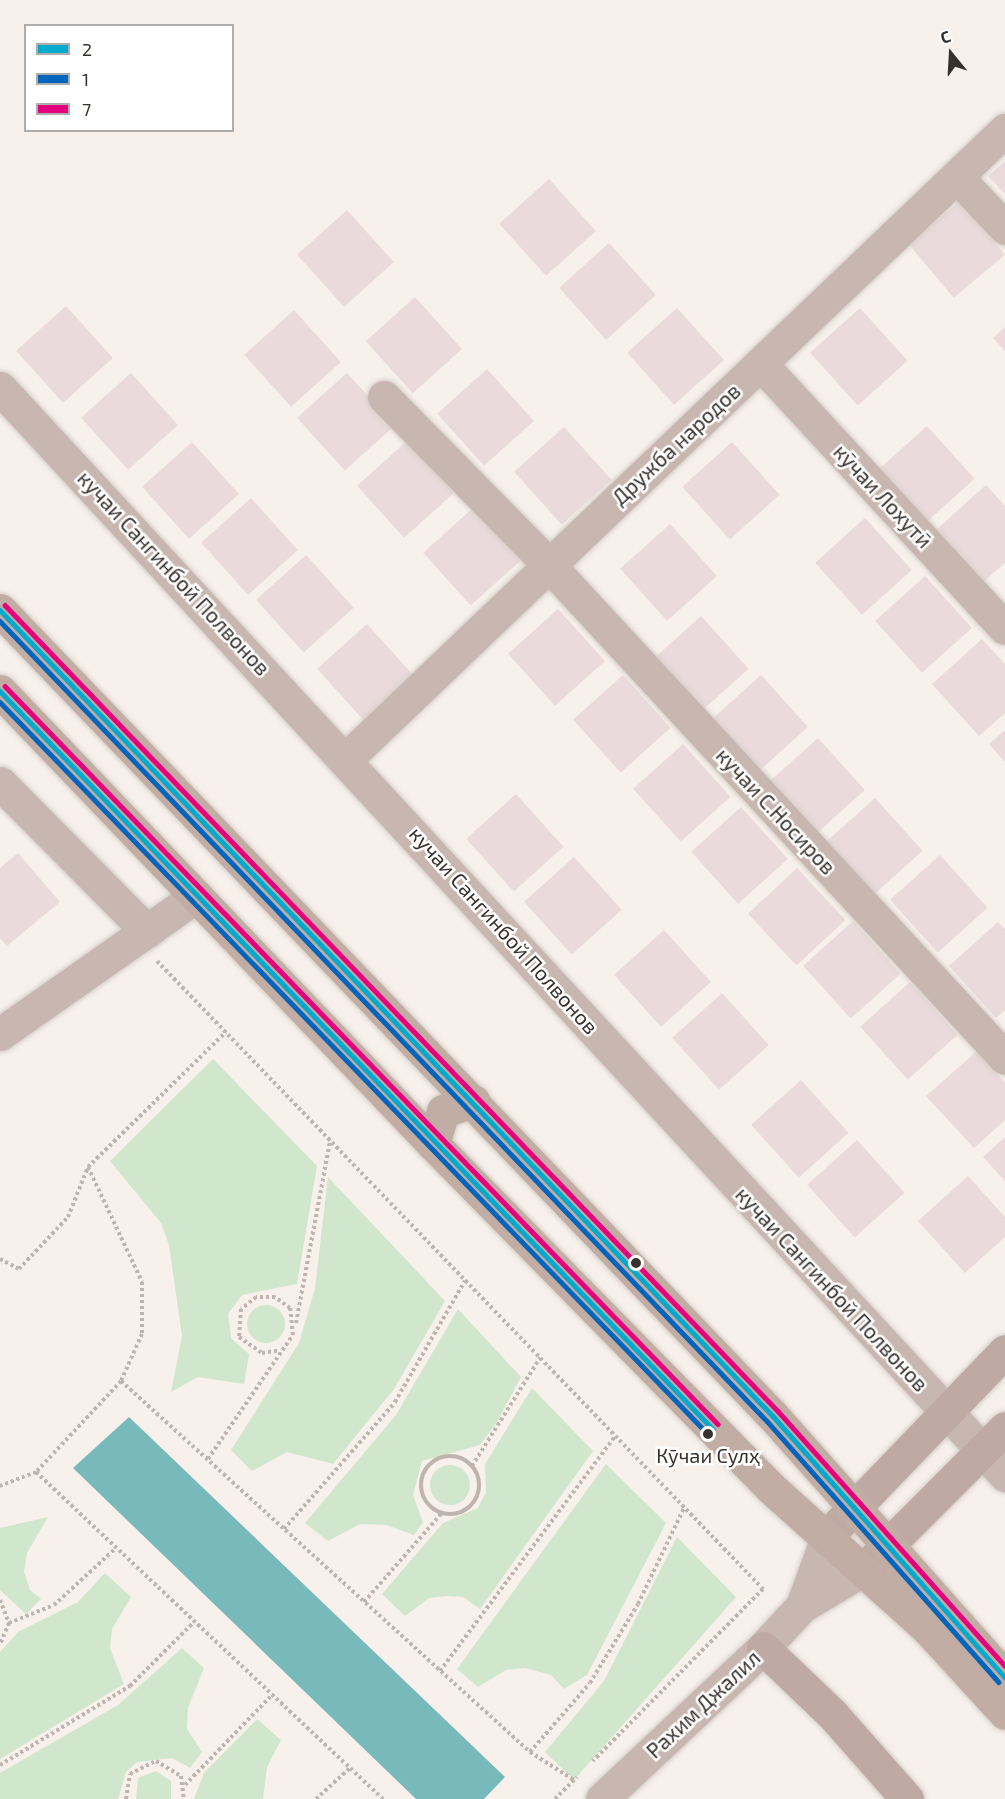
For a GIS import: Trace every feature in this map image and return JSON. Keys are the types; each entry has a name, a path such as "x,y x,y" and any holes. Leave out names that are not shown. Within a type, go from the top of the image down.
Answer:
{"main road":[{"path":"0,610 473,1101 853,1505 1005,1677"},
{"path":"0,691 433,1144 771,1488 828,1535 864,1569 1005,1713"},
{"path":"433,1144 443,1111 473,1101"},
{"path":"828,1535 892,1464 947,1412 1005,1351"},
{"path":"864,1569 994,1439"},
{"path":"763,1648 833,1715 907,1799"}],"street":[{"name":"Дружба народов","path":"347,758 547,563 761,364 1005,130"},
{"path":"957,177 1005,228"},
{"name":"кӯчаи Лохутӣ","path":"761,364 1005,628"},
{"name":"кучаи Сангинбой Полвонов","path":"0,388 347,758 947,1412 994,1439 1005,1475"},
{"name":"кучаи С.Носиров","path":"384,397 547,563 1005,1058"},
{"path":"0,783 141,935"},
{"path":"0,1034 196,896"},
{"path":"802,1606 828,1535"},
{"path":"802,1606 864,1569"},
{"name":"Рахим Джалил","path":"602,1799 763,1648 802,1606"}],"path":[{"path":"141,935 226,1032 763,1589 591,1763"},
{"path":"0,1259 19,1269 68,1217 88,1167 226,1032"},
{"path":"208,1459 266,1381 280,1350 296,1326 330,1141"},
{"path":"0,1486 36,1472 121,1381 141,1334 142,1282 88,1167"},
{"path":"284,1529 395,1401 465,1281"},
{"path":"280,1350 262,1353 245,1345 237,1328 241,1309 256,1297 275,1296 290,1308 296,1326"},
{"path":"472,1466 540,1358"},
{"path":"121,1381 530,1752 574,1780"},
{"path":"440,1671 615,1436"},
{"path":"448,1456 472,1466 479,1481 477,1497 458,1513 442,1513 423,1495 426,1469 448,1456"},
{"path":"36,1472 383,1799"},
{"path":"530,1752 590,1683 638,1604 684,1508"},
{"path":"364,1602 442,1513"},
{"path":"9,1623 54,1605 116,1548"},
{"path":"0,1600 9,1623 0,1644"},
{"path":"0,1765 130,1686 194,1622"},
{"path":"185,1785 272,1695"},
{"path":"126,1799 130,1774 146,1762 174,1768 185,1785 184,1799"},
{"path":"316,1799 350,1768"},
{"path":"555,1799 582,1772"}],"green space":[{"path":"213,1059 317,1166 297,1284 242,1295 228,1314 231,1338 249,1354 244,1384 198,1377 171,1392 182,1336 169,1245 161,1223 110,1161"},
{"path":"328,1177 445,1301 394,1389 333,1464 287,1452 252,1471 231,1450 299,1343 315,1288"},
{"path":"266,1305 279,1311 285,1324 279,1337 266,1343 253,1337 247,1324 253,1311"},
{"path":"458,1309 521,1377 497,1422 480,1445 422,1461 413,1495 423,1522 414,1535 386,1525 360,1524 328,1541 305,1523 396,1415"},
{"path":"532,1388 593,1451 480,1609 463,1597 446,1596 429,1598 405,1616 382,1594 443,1523 478,1508 486,1492 485,1464"},
{"path":"606,1464 666,1523 587,1675 564,1689 551,1675 525,1668 506,1670 478,1687 457,1669"},
{"path":"450,1465 464,1471 470,1485 464,1499 450,1505 436,1499 430,1485 436,1471"},
{"path":"48,1517 27,1553 24,1572 30,1590 41,1599 26,1614 0,1590 0,1528"},
{"path":"677,1537 736,1597 574,1780 545,1752 604,1681"},
{"path":"105,1573 131,1597 112,1629 110,1648 124,1684 0,1759 0,1652 18,1632 78,1602"},
{"path":"182,1648 204,1668 188,1708 187,1729 202,1752 190,1768 172,1758 137,1762 126,1772 118,1799 0,1799 0,1773 118,1705"},
{"path":"257,1719 281,1740 267,1767 263,1799 194,1799 204,1773"},
{"path":"156,1771 171,1781 171,1799 136,1799 138,1778"}],"water":[{"path":"129,1417 505,1777 484,1799 416,1799 73,1468"}],"building":[{"path":"1005,161 1005,194 988,176"},
{"path":"549,179 596,231 546,276 499,224"},
{"path":"960,201 1005,255 954,298 909,244"},
{"path":"347,210 394,262 344,307 297,255"},
{"path":"609,243 656,295 606,340 559,288"},
{"path":"415,297 462,349 413,393 366,341"},
{"path":"66,306 113,358 63,403 16,351"},
{"path":"677,308 724,360 674,405 627,353"},
{"path":"860,308 908,361 858,406 810,353"},
{"path":"294,310 341,362 291,407 244,355"},
{"path":"1005,327 1005,351 993,338"},
{"path":"487,369 534,421 484,466 437,414"},
{"path":"131,373 178,425 128,470 81,418"},
{"path":"347,373 395,426 345,471 297,418"},
{"path":"927,426 975,479 924,524 876,472"},
{"path":"564,427 612,480 562,525 514,472"},
{"path":"407,441 454,493 404,538 357,486"},
{"path":"192,442 239,494 189,539 142,487"},
{"path":"732,442 780,495 730,540 682,487"},
{"path":"986,485 1005,506 1005,563 983,582 936,530"},
{"path":"251,498 298,550 248,595 201,543"},
{"path":"473,508 521,561 471,606 423,553"},
{"path":"865,518 912,570 862,615 815,563"},
{"path":"670,524 717,576 667,621 620,569"},
{"path":"306,555 354,608 304,653 256,600"},
{"path":"925,576 972,628 922,673 875,621"},
{"path":"558,609 605,661 555,706 508,654"},
{"path":"701,616 749,669 699,714 651,661"},
{"path":"367,624 415,677 365,722 317,669"},
{"path":"982,639 1005,664 1005,713 979,736 932,684"},
{"path":"623,675 671,728 621,773 573,720"},
{"path":"761,675 808,727 757,773 710,721"},
{"path":"1005,730 1005,762 989,744"},
{"path":"818,738 865,790 815,835 768,783"},
{"path":"683,744 731,797 681,842 633,789"},
{"path":"516,794 564,847 514,892 466,839"},
{"path":"875,798 923,851 873,896 825,843"},
{"path":"741,807 788,859 738,904 691,852"},
{"path":"18,853 60,902 7,946 0,938 0,868"},
{"path":"940,855 988,908 938,953 890,900"},
{"path":"574,857 622,910 572,955 524,902"},
{"path":"797,868 845,920 796,966 748,914"},
{"path":"853,921 901,974 851,1019 803,966"},
{"path":"998,922 1005,929 1005,1010 996,1018 949,966"},
{"path":"664,930 711,982 661,1027 614,975"},
{"path":"910,982 958,1035 908,1080 860,1027"},
{"path":"722,993 769,1045 719,1090 672,1038"},
{"path":"977,1051 1005,1083 1005,1120 974,1148 926,1096"},
{"path":"801,1080 849,1133 799,1178 751,1125"},
{"path":"1005,1137 1005,1181 983,1157"},
{"path":"857,1140 905,1193 855,1238 807,1185"},
{"path":"968,1176 1005,1217 1005,1237 965,1273 918,1221"}],"transit line":[{"name":"7","path":"5,605 778,1411 1005,1666"},
{"name":"2","path":"0,610 773,1416 1005,1677"},
{"name":"1","path":"0,621 767,1421 999,1682"},
{"name":"7","path":"5,686 718,1424"},
{"name":"2","path":"0,691 713,1429"},
{"name":"1","path":"0,702 708,1434"}],"place":[{"name":"Кӯчаи Сулҳ","path":"708,1434"}]}
